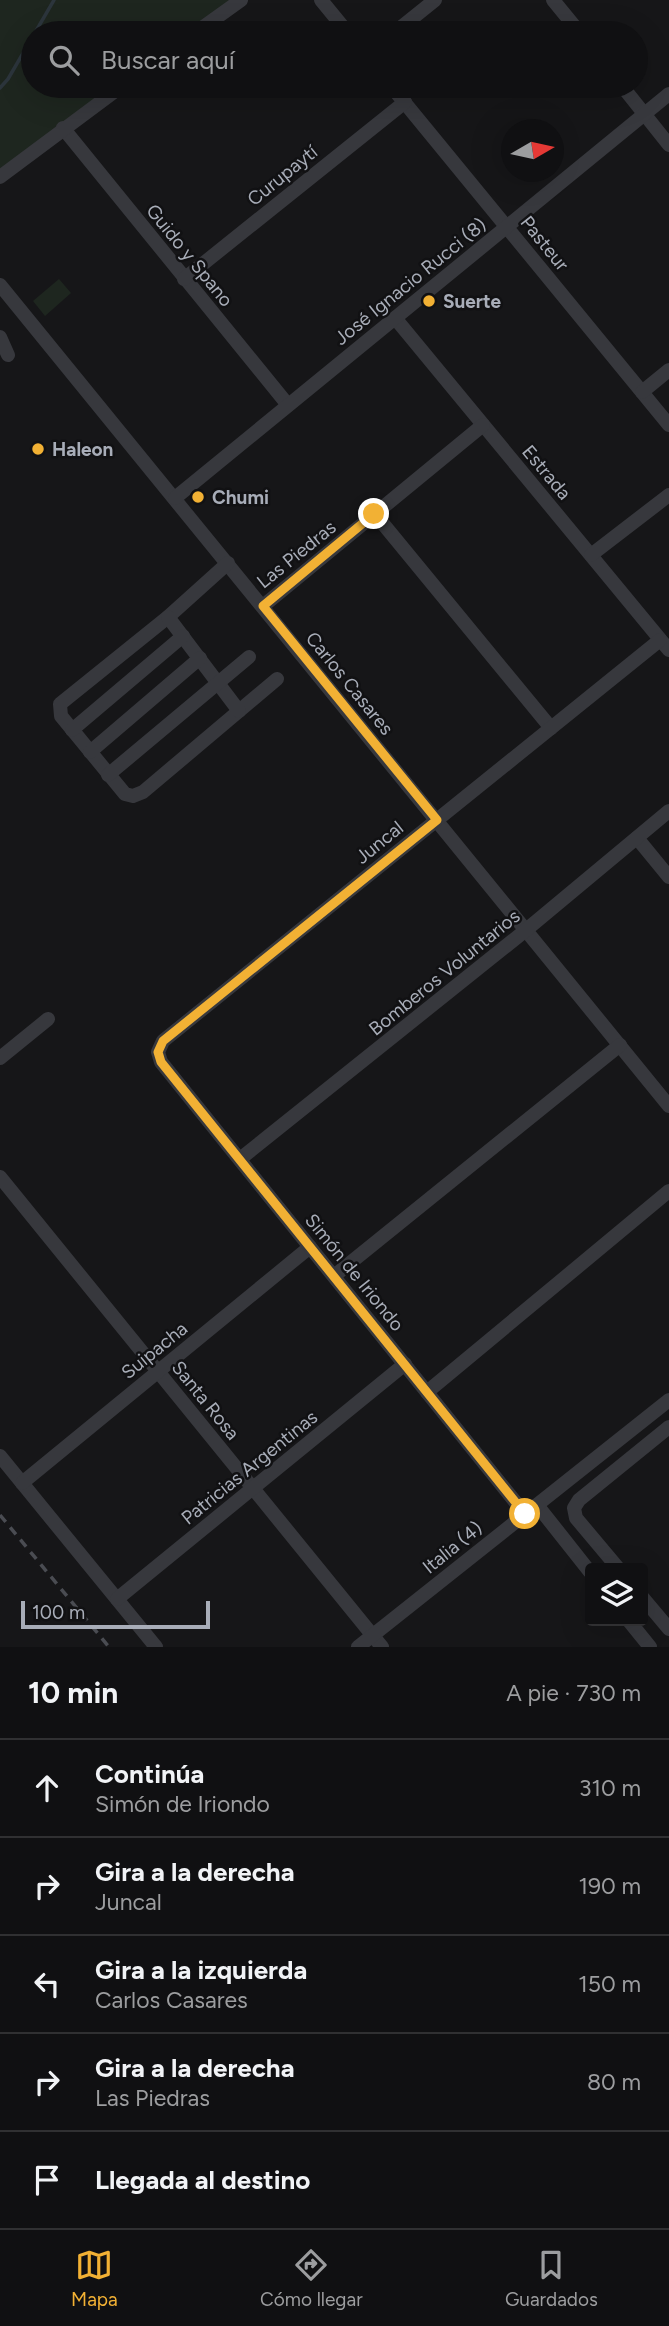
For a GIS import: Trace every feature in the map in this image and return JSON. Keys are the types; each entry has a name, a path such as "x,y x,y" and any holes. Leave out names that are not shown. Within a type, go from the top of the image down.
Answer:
{"street":[{"path":"212,21 241,0"},
{"path":"321,0 338,21"},
{"path":"409,21 435,0"},
{"path":"553,0 570,21"},
{"name":"José Ignacio Rucci (8)","path":"175,498 669,94"},
{"path":"0,177 105,98"},
{"name":"Pasteur","path":"402,98 669,425"},
{"path":"631,98 669,145"},
{"name":"Curupaytí","path":"184,279 405,102"},
{"name":"Guido y Spano","path":"63,128 288,405"},
{"name":"Carlos Casares","path":"0,285 669,1106"},
{"name":"Estrada","path":"395,318 665,645"},
{"path":"0,337 8,355"},
{"path":"642,392 669,370"},
{"name":"Las Piedras","path":"263,606 483,425"},
{"path":"591,555 669,495"},
{"path":"374,514 551,728"},
{"path":"228,563 168,617 60,704 61,716 125,794 133,796 143,792 277,679"},
{"path":"168,617 239,711"},
{"path":"72,730 183,636"},
{"name":"Juncal","path":"158,1052 163,1041 551,728 665,645"},
{"path":"108,775 249,657"},
{"path":"90,752 200,658"},
{"name":"Bomberos Voluntarios","path":"240,1159 526,930 669,811"},
{"path":"636,838 669,877"},
{"path":"0,1058 48,1019"},
{"path":"334,1276 620,1045"},
{"name":"Simón de Iriondo","path":"158,1052 161,1062 427,1392 585,1567"},
{"name":"Santa Rosa","path":"0,1177 382,1647"},
{"path":"427,1392 669,1191"},
{"name":"Suipacha","path":"22,1483 310,1247"},
{"name":"Patricias Argentinas","path":"117,1599 405,1364"},
{"name":"Italia (4)","path":"358,1647 669,1399"},
{"path":"614,1563 576,1518 574,1508 579,1500 669,1427"},
{"path":"0,1456 156,1647"},
{"path":"648,1604 669,1629"},
{"path":"633,1626 650,1647"}],"shaded area":[{"path":"0,0 234,0 205,21 21,21 21,98 99,98 0,170"},
{"path":"59,279 71,293 45,316 33,301"}],"waterway":[{"path":"42,21 54,0"},
{"path":"0,88 21,57"}],"railway":[{"path":"0,1515 109,1647"}],"place":[{"name":"Suerte","path":"429,301"},
{"name":"Haleon","path":"38,449"},
{"name":"Chumi","path":"198,497"}],"route":[{"path":"374,514 263,606 437,820 163,1041 158,1052 161,1062 525,1514"}]}
